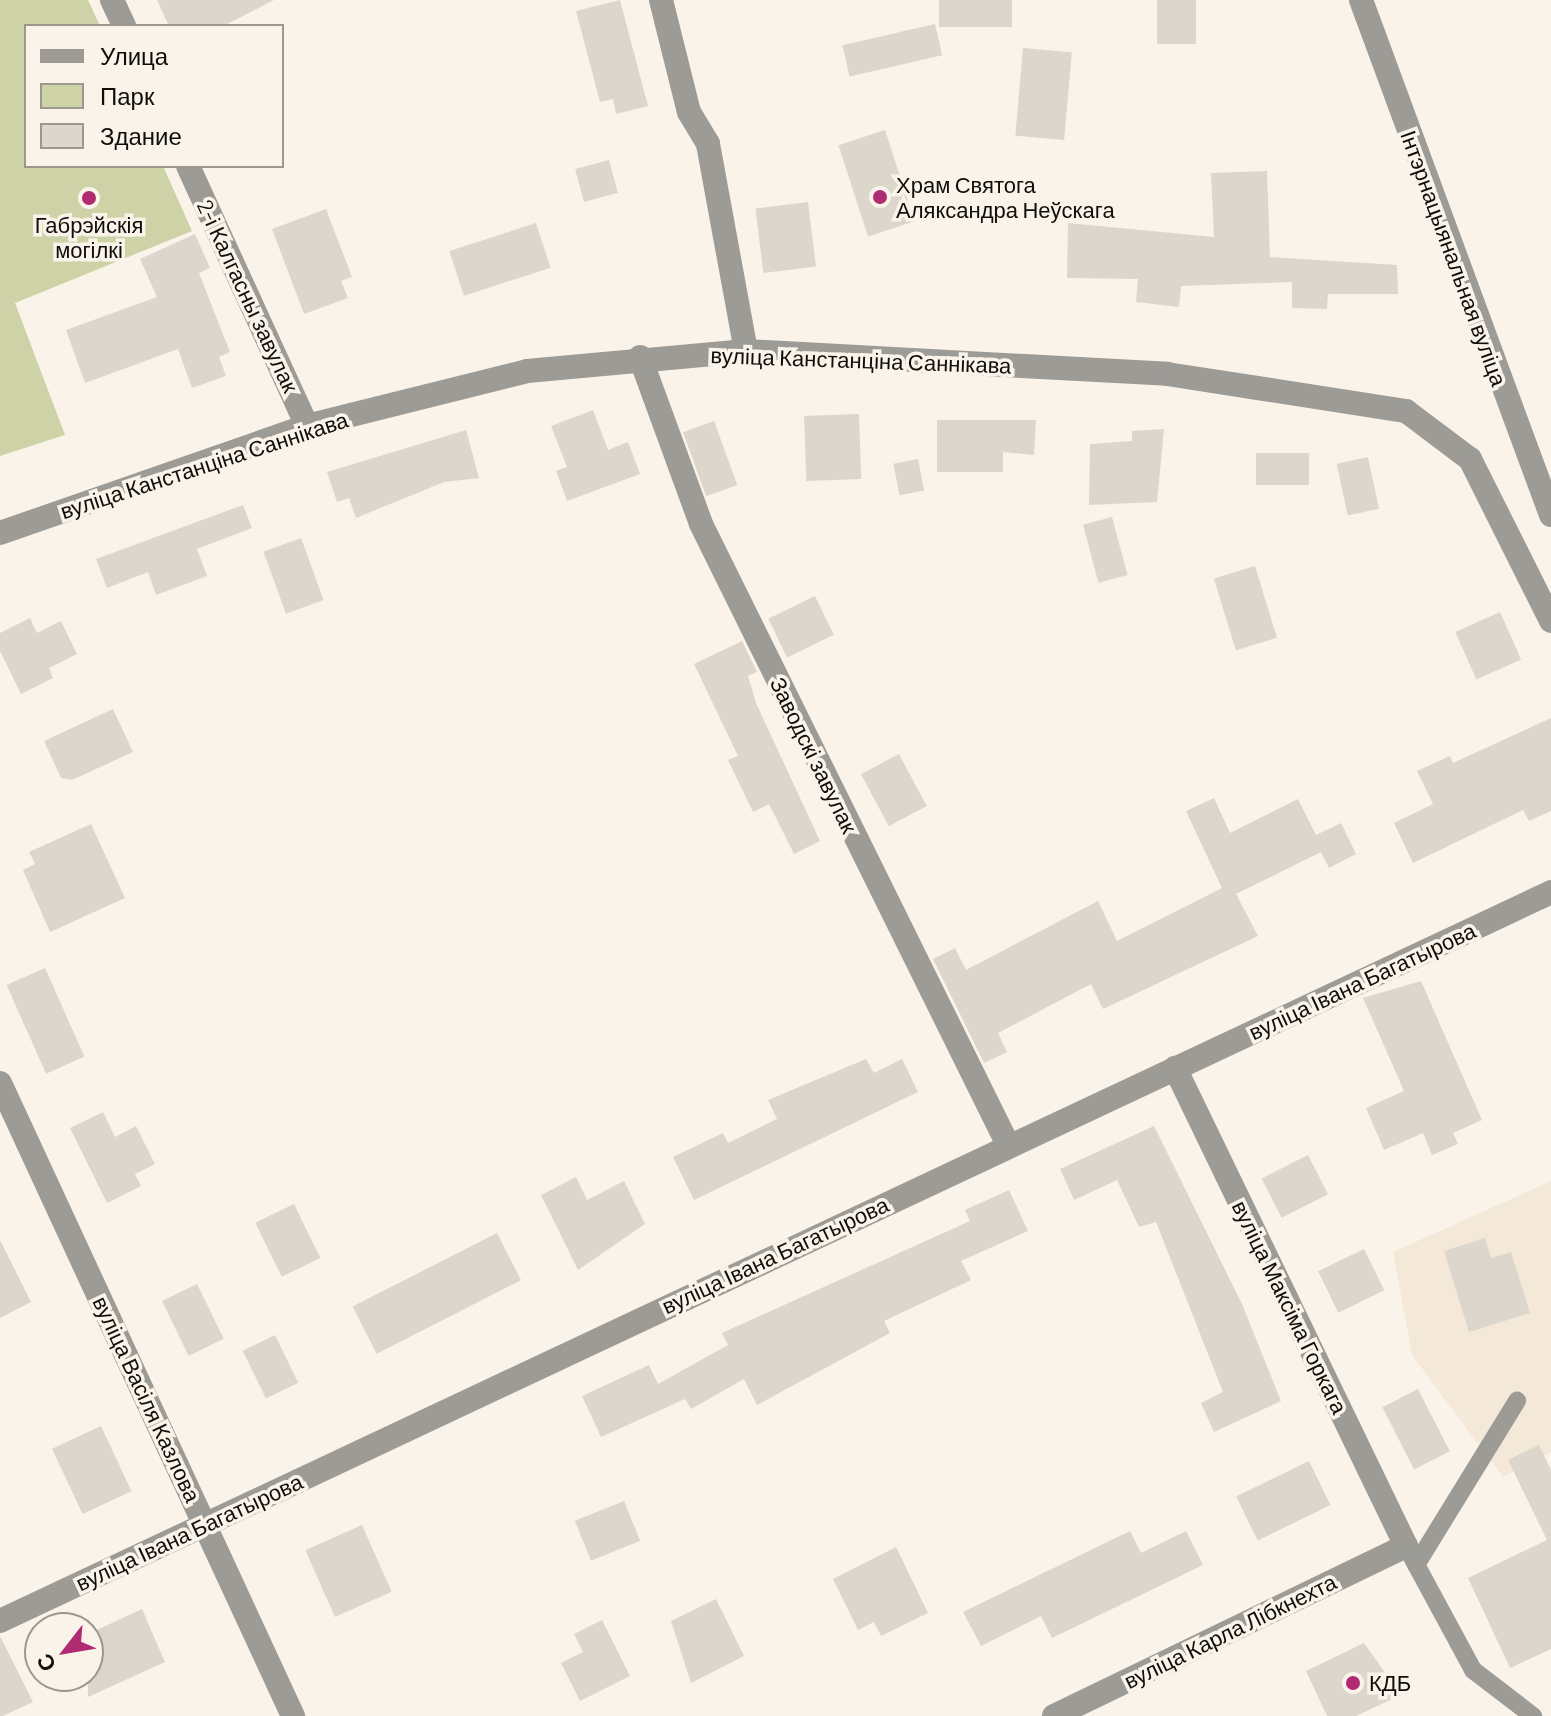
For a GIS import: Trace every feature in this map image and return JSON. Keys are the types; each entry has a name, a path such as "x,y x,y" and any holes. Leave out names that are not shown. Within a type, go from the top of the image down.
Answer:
{"street":[{"path":"112,0 123,24"},
{"path":"661,0 689,112 708,144 746,351"},
{"name":"Інтэрнацыянальная вуліца","path":"1361,0 1551,515"},
{"name":"2-і Калгасны завулак","path":"189,168 307,426"},
{"name":"вуліца Канстанціна Саннікава","path":"0,533 307,426 527,371 640,357 746,351 1167,374 1406,411 1470,459 1551,621"},
{"name":"Заводскі завулак","path":"640,357 701,524 1008,1145"},
{"name":"вуліца Івана Багатырова","path":"0,1621 1551,892"},
{"name":"вуліца Максіма Горкага","path":"1175,1068 1411,1556"},
{"name":"вуліца Васіля Казлова","path":"0,1083 293,1716"},
{"name":"вуліца Карла Лібкнехта","path":"1054,1716 1411,1556"}],"lane":[{"path":"1517,1401 1411,1556 1473,1670 1533,1716"}],"shaded area":[{"path":"1551,1181 1551,1452 1503,1477 1412,1355 1393,1252"}],"green space":[{"name":"Габрэйскія могілкі","path":"0,0 88,0 99,24 24,24 24,168 164,168 192,231 15,303 65,435 0,456"}],"building":[{"path":"157,0 274,0 227,24 168,24"},
{"path":"620,0 648,106 616,114 613,99 600,102 576,11"},
{"path":"939,0 1012,0 1012,27 939,27"},
{"path":"1157,0 1196,0 1196,44 1157,44"},
{"path":"935,24 942,55 850,77 842,45"},
{"path":"1023,48 1072,52 1064,140 1015,136"},
{"name":"Храм Святога Аляксандра Неўскага","path":"885,130 915,221 868,236 838,145"},
{"path":"609,160 618,193 584,202 575,169"},
{"path":"1267,171 1270,257 1397,265 1398,294 1328,294 1327,309 1292,308 1292,282 1181,286 1179,307 1136,302 1138,279 1067,278 1068,223 1214,237 1211,173"},
{"path":"808,202 816,267 763,273 755,208"},
{"path":"326,209 352,277 341,281 348,298 304,314 272,229"},
{"path":"536,223 551,268 464,296 449,251"},
{"path":"195,234 210,268 199,273 230,352 219,357 226,376 192,388 178,349 85,383 66,330 157,297 140,259"},
{"path":"593,410 608,450 628,442 640,474 567,501 556,471 567,467 551,426"},
{"path":"859,414 861,479 806,481 804,416"},
{"path":"937,420 1036,420 1034,455 1003,452 1003,472 937,472"},
{"path":"714,421 737,485 706,496 683,432"},
{"path":"1164,429 1157,502 1089,505 1090,444 1132,441 1132,431"},
{"path":"466,430 479,478 444,482 356,518 349,498 337,502 327,472"},
{"path":"1256,453 1309,453 1309,485 1256,485"},
{"path":"1368,457 1379,509 1348,515 1337,464"},
{"path":"918,459 924,490 900,495 893,464"},
{"path":"243,505 252,528 197,549 207,576 156,595 148,572 107,588 96,559"},
{"path":"1112,517 1128,575 1099,583 1083,525"},
{"path":"301,538 324,600 286,614 263,552"},
{"path":"1255,566 1277,638 1236,650 1214,579"},
{"path":"815,596 834,635 787,657 768,619"},
{"path":"1500,612 1521,660 1476,679 1455,632"},
{"path":"30,618 37,633 61,621 77,654 49,668 53,678 21,694 0,651 0,633"},
{"path":"742,641 757,672 748,676 756,703 820,841 794,854 769,804 753,812 728,760 738,756 694,664"},
{"path":"113,709 133,752 72,780 61,778 44,741"},
{"path":"1551,718 1551,811 1529,821 1523,810 1413,863 1394,823 1433,804 1417,771 1450,756 1453,763"},
{"path":"899,754 927,806 889,826 861,774"},
{"path":"1214,798 1230,833 1298,799 1316,835 1341,823 1356,854 1329,868 1321,852 1236,894 1258,936 1103,1009 1091,984 998,1033 1007,1052 984,1063 933,959 955,948 966,970 1098,901 1117,941 1222,888 1186,811"},
{"path":"91,824 125,898 50,932 23,870 35,864 29,852"},
{"path":"45,968 84,1057 46,1074 7,985"},
{"path":"1421,981 1482,1120 1453,1133 1458,1144 1432,1155 1423,1133 1384,1150 1366,1108 1404,1091 1363,998"},
{"path":"866,1059 874,1073 902,1059 918,1092 694,1200 673,1157 723,1133 728,1143 777,1119 768,1100"},
{"path":"103,1112 115,1137 136,1126 155,1164 135,1174 141,1186 107,1203 70,1128"},
{"path":"1154,1126 1242,1304 1281,1401 1214,1432 1201,1403 1223,1392 1156,1222 1139,1227 1117,1180 1074,1200 1060,1169"},
{"path":"1308,1155 1328,1194 1282,1218 1262,1179"},
{"path":"576,1177 587,1200 624,1181 645,1224 578,1270 541,1195"},
{"path":"1009,1190 1028,1231 961,1261 971,1280 884,1321 890,1333 757,1405 744,1379 691,1409 685,1399 601,1437 582,1396 649,1365 658,1384 728,1345 722,1333 970,1221 965,1210"},
{"path":"294,1204 320,1258 282,1277 255,1223"},
{"path":"497,1233 521,1280 377,1354 353,1307"},
{"path":"1485,1238 1491,1258 1511,1252 1530,1313 1469,1332 1444,1251"},
{"path":"0,1240 31,1302 0,1318"},
{"path":"1364,1249 1384,1290 1338,1313 1318,1271"},
{"path":"197,1284 224,1339 189,1356 162,1301"},
{"path":"275,1335 298,1383 266,1398 243,1351"},
{"path":"1418,1389 1450,1451 1414,1470 1382,1407"},
{"path":"101,1426 131,1491 82,1514 52,1449"},
{"path":"1539,1445 1551,1470 1551,1649 1510,1668 1468,1578 1547,1540 1508,1460"},
{"path":"1309,1461 1330,1505 1258,1541 1236,1497"},
{"path":"624,1501 640,1541 591,1561 575,1521"},
{"path":"362,1525 392,1592 335,1617 305,1550"},
{"path":"1130,1531 1141,1553 1186,1531 1203,1565 1052,1638 1041,1616 981,1646 963,1612"},
{"path":"896,1547 928,1613 881,1636 874,1622 858,1630 833,1579"},
{"path":"716,1599 744,1656 691,1683 671,1621"},
{"path":"142,1609 165,1662 104,1690 104,1627"},
{"path":"602,1620 630,1676 580,1701 561,1663 583,1652 574,1634"},
{"path":"0,1636 24,1684 24,1692 28,1692 33,1702 0,1716"},
{"name":"КДБ","path":"1364,1643 1401,1695 1356,1716 1327,1716 1306,1671"}],"place":[{"name":"Храм Святога Аляксандра Неўскага","path":"880,197"},
{"name":"Габрэйскія могілкі","path":"89,198"},
{"name":"КДБ","path":"1353,1683"}]}
